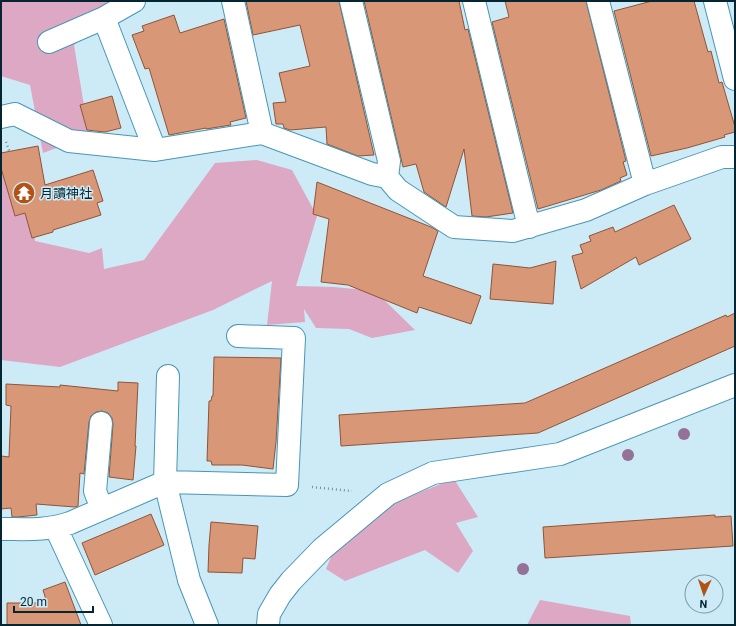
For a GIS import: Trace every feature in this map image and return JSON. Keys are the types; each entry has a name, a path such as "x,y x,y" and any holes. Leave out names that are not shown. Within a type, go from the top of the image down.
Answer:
{"street":[{"path":"49,42 104,18 134,1"},
{"path":"233,1 262,133"},
{"path":"351,1 389,161 387,177"},
{"path":"474,1 529,227"},
{"path":"598,1 645,184"},
{"path":"715,1 735,79"},
{"path":"104,18 155,150"},
{"path":"1,116 15,114 69,141 155,150 262,133 372,174 387,177 398,190 454,227 513,231 586,210 645,184 722,157 735,157"},
{"path":"1,529 45,530 56,528 165,482 287,485 294,338 238,336"},
{"path":"168,376 165,482 189,580 207,625"},
{"path":"268,625 269,614 291,580 322,549 388,494 433,474 560,454 735,385"},
{"path":"101,423 95,491 102,509"},
{"path":"56,528 100,625"}],"path":[{"path":"287,485 388,494"}],"shaded area":[{"path":"1,1 130,1 74,45 89,136 43,153 30,85 1,76"},
{"path":"257,160 292,170 317,216 296,286 334,287 375,291 415,330 372,338 349,329 316,328 304,309 305,322 267,325 272,281 213,310 60,367 1,360 1,167 29,189 35,241 89,253 102,248 104,269 144,260 215,163"},
{"path":"454,479 478,517 456,523 473,551 458,573 425,550 345,581 326,569 338,540 375,514 405,498"},
{"path":"540,600 630,616 631,625 527,625"}],"building":[{"path":"246,1 339,1 374,155 358,156 327,144 326,127 290,130 284,128 283,124 276,124 273,103 286,102 279,73 310,66 300,25 253,35"},
{"path":"364,1 459,1 465,30 468,29 513,213 486,217 472,216 464,149 446,207 424,192 416,164 403,167"},
{"path":"505,1 586,1 626,161 623,162 627,175 620,178 621,181 601,190 538,209 492,22 509,17"},
{"path":"652,1 694,1 708,52 711,51 719,83 722,82 735,127 735,132 724,135 725,137 687,148 651,156 614,11"},
{"path":"174,15 180,33 224,19 246,118 230,122 231,125 169,135 149,68 145,69 132,35 144,31 142,26"},
{"path":"112,96 121,128 105,132 87,130 80,105"},
{"path":"38,146 45,185 93,170 103,201 97,203 101,215 32,238 25,213 15,216 1,168 1,153"},
{"path":"317,182 438,231 423,276 481,296 471,324 419,307 417,313 348,285 321,282 329,219 313,214"},
{"path":"674,205 691,239 639,265 636,257 581,289 572,256 583,253 580,245 591,241 589,236 613,227 615,232"},
{"path":"556,261 553,304 490,299 493,264 530,268"},
{"path":"735,313 735,346 538,433 341,446 339,415 525,403 726,315 727,317"},
{"path":"214,357 281,358 273,469 242,465 212,465 211,461 207,461 209,401 211,401 213,396"},
{"path":"118,382 138,383 136,446 133,480 109,477 113,424 112,418 108,413 102,411 96,412 91,416 89,422 84,474 80,473 78,506 36,504 37,515 18,517 12,517 11,508 1,509 1,456 9,457 11,406 6,405 6,384 60,387 60,385 118,391"},
{"path":"151,514 164,545 95,575 82,543"},
{"path":"715,515 715,517 731,516 733,546 545,558 543,527"},
{"path":"211,522 258,526 255,559 243,558 242,573 208,572"},
{"path":"65,582 81,625 7,625 7,603 47,603 43,590"}],"place":[{"name":"月讀神社","path":"24,193"}]}
